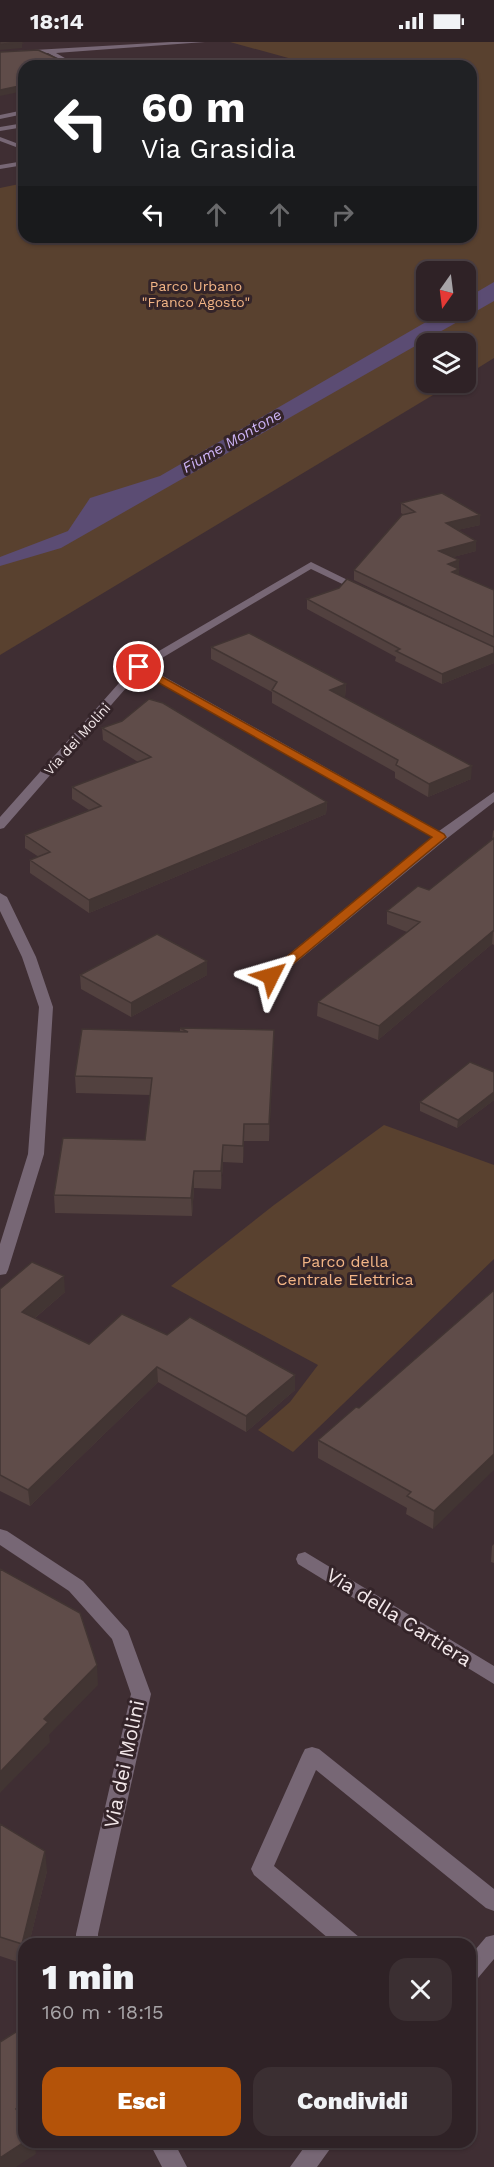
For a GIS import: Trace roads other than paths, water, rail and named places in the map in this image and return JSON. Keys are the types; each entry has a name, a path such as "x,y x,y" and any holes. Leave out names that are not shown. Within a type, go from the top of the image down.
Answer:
{"street":[{"path":"98,50 136,42"},
{"path":"0,54 98,50 202,42"},
{"path":"50,52 65,60"},
{"path":"0,117 18,113"},
{"path":"0,129 18,126"},
{"path":"0,139 18,146"},
{"path":"0,167 18,164"},
{"name":"Via dei Molini","path":"0,825 139,667 312,565 376,596"},
{"path":"139,667 440,837"},
{"path":"271,976 440,837 494,796"},
{"path":"0,897 29,957 46,1007 36,1154 0,1270"},
{"name":"Via dei Molini","path":"0,1536 76,1586 121,1636 141,1694 87,1938"},
{"name":"Via della Cartiera","path":"304,1559 494,1676"},
{"path":"344,1938 262,1869 312,1755 494,1902"},
{"path":"476,1964 494,1944"},
{"path":"164,2148 175,2167"},
{"path":"302,2167 318,2148"}],"water":[{"path":"494,282 494,301 476,311 476,293"},
{"name":"Fiume Montone","path":"428,321 459,321 438,333 416,333 416,345 61,548 0,566 0,557 68,531 90,498 160,476"}],"park label":[{"name":"Parco Urbano \"Franco Agosto\"","path":"196,294"},
{"name":"Parco della Centrale Elettrica","path":"345,1270"}]}
